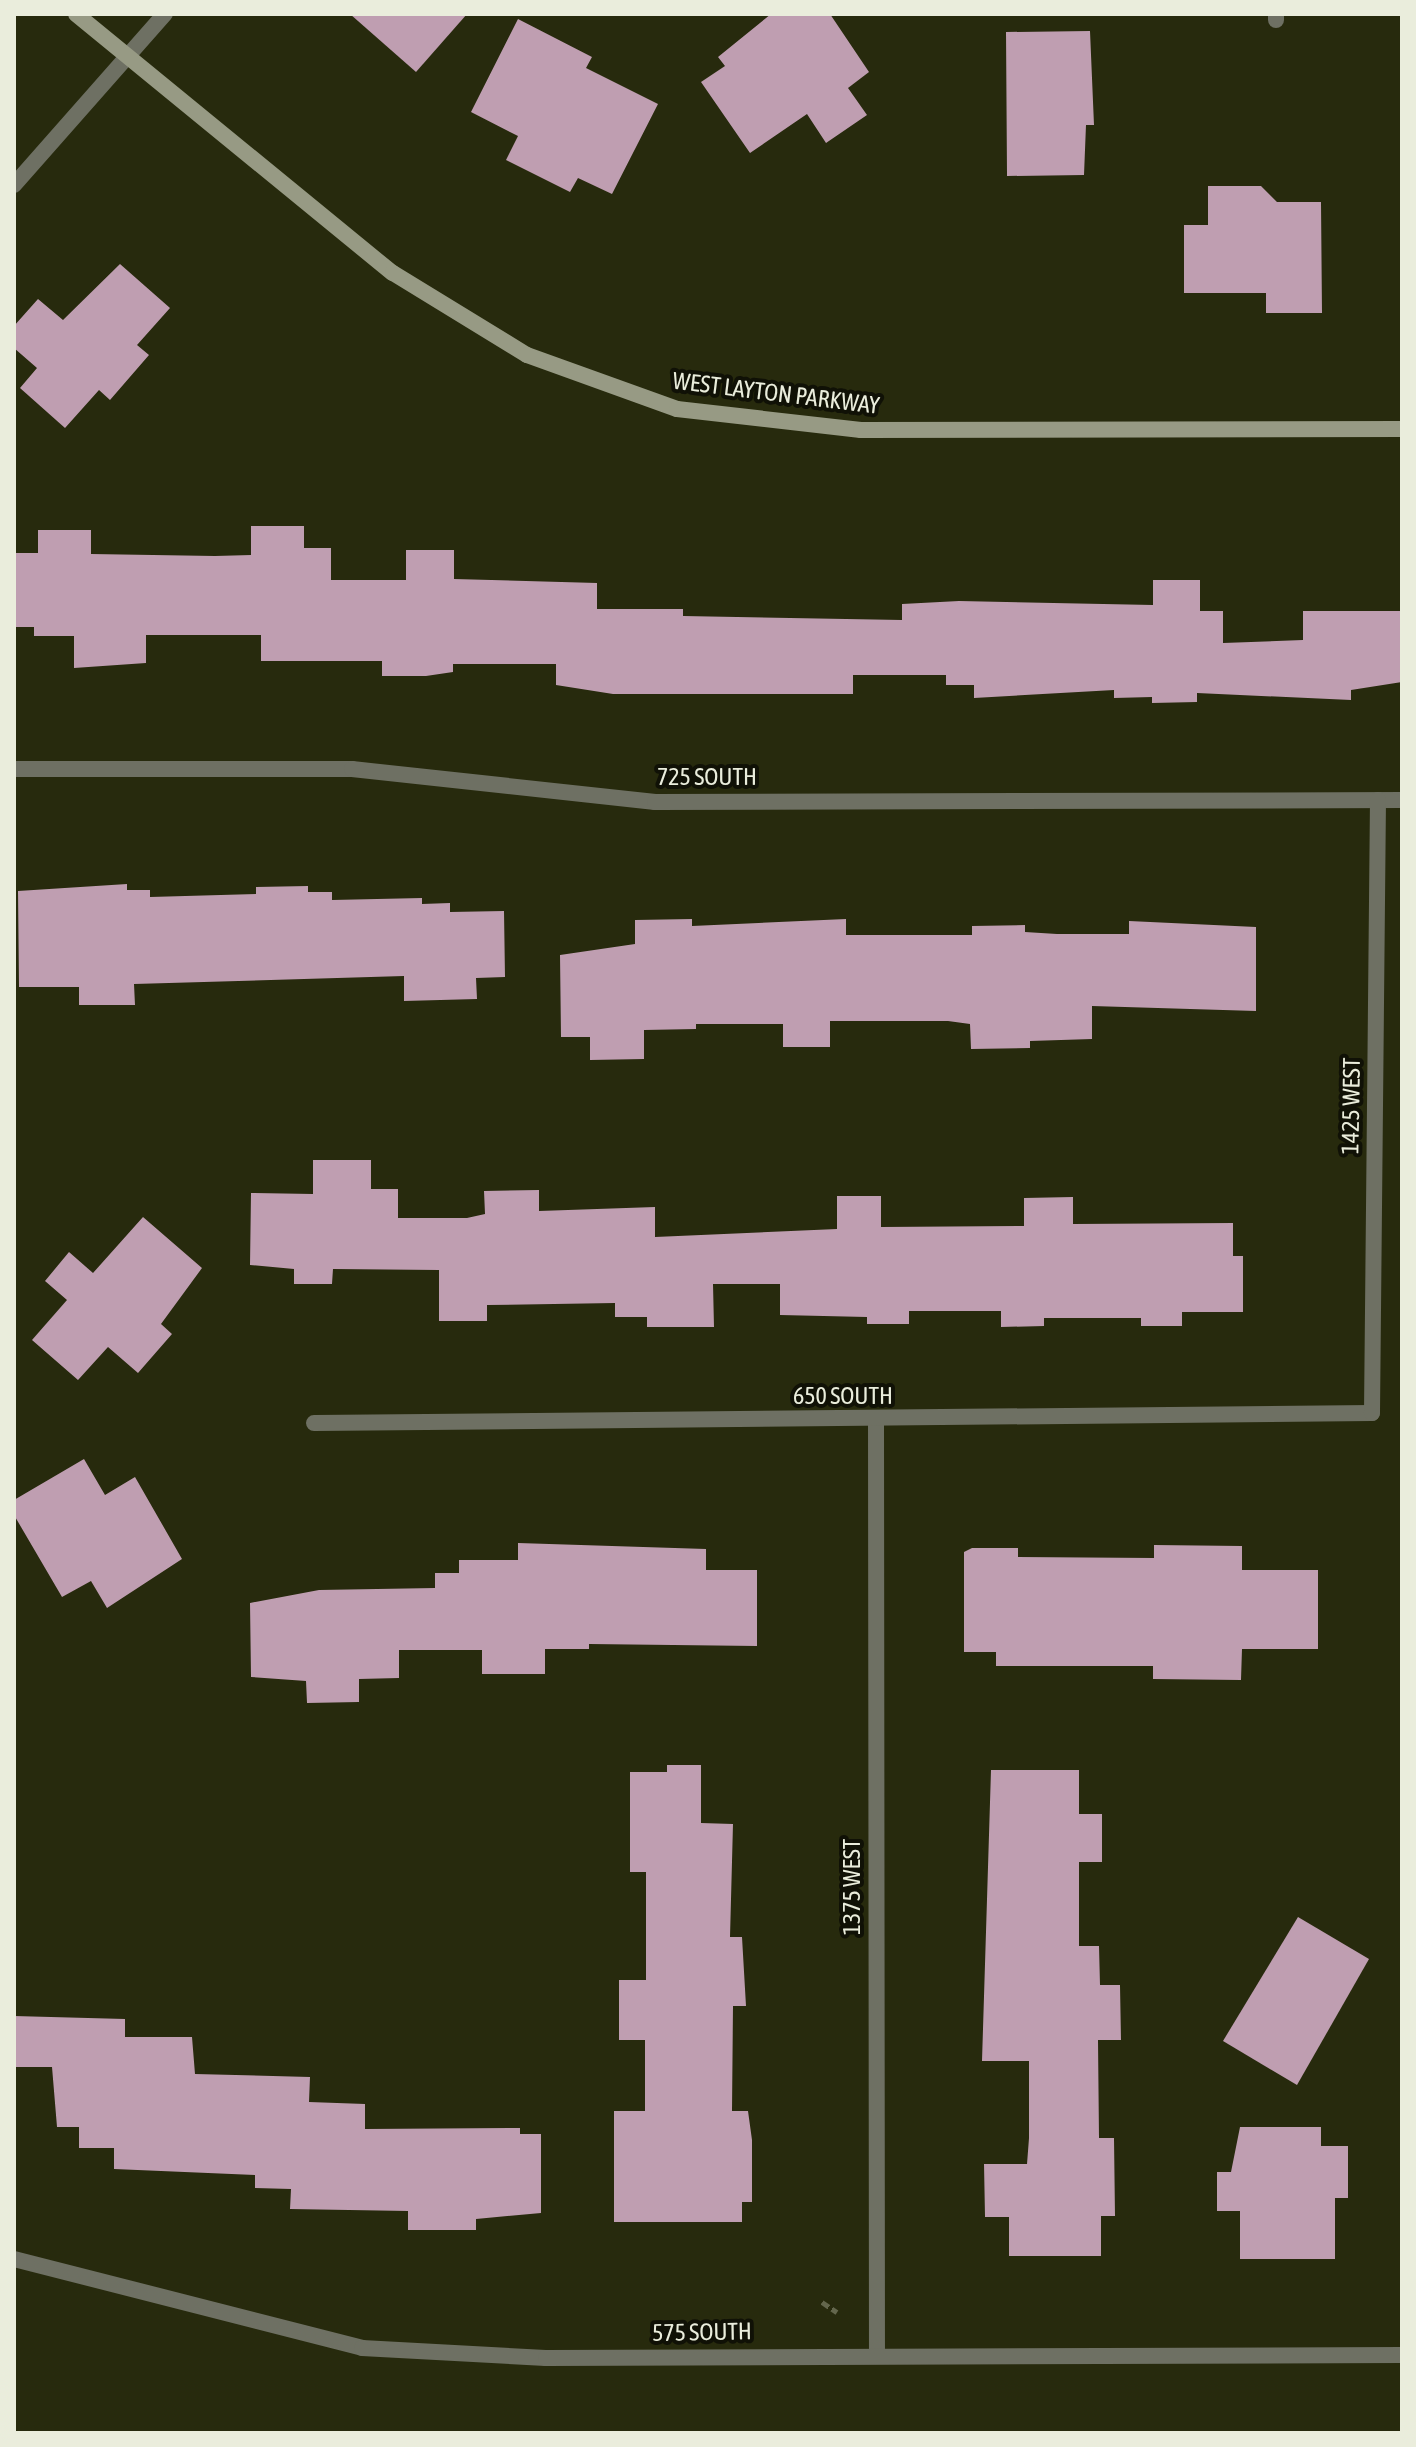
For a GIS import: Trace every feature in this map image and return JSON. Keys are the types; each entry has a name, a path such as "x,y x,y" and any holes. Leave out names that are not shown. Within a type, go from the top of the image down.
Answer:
{"main road":[{"name":"WEST LAYTON PARKWAY","path":"76,14 393,273 527,355 677,409 861,430 1402,429"}],"street":[{"path":"14,185 165,14"},
{"name":"725 SOUTH","path":"14,769 352,769 655,802 1402,800"},
{"name":"1425 WEST","path":"1372,1413 1378,800"},
{"name":"650 SOUTH","path":"314,1423 1372,1413"},
{"name":"1375 WEST","path":"876,1420 877,2355"},
{"name":"575 SOUTH","path":"14,2259 362,2348 546,2358 1402,2355"}],"path":[{"path":"822,2302 837,2312"}],"building":[{"path":"350,14 467,14 416,72"},
{"path":"771,14 830,14 869,72 848,88 867,115 826,143 807,114 750,153 701,82 725,66 718,57"},
{"path":"518,19 592,57 586,68 658,104 612,194 578,178 570,192 506,160 518,136 471,112"},
{"path":"1090,31 1094,125 1086,125 1084,175 1007,176 1006,32"},
{"path":"1208,186 1261,186 1277,202 1321,202 1322,313 1266,313 1266,293 1184,293 1184,225 1208,225"},
{"path":"120,264 170,308 137,345 149,355 110,400 99,390 65,428 20,388 37,368 14,348 14,326 38,299 63,320"},
{"path":"251,526 304,526 304,548 331,548 331,580 406,580 406,550 454,550 454,579 597,583 597,609 683,609 683,616 902,620 902,604 959,601 1153,605 1153,580 1200,580 1200,611 1223,611 1223,643 1303,640 1303,611 1401,611 1402,682 1351,690 1351,700 1197,693 1197,702 1152,703 1152,697 1114,698 1114,690 974,698 974,685 946,685 946,675 853,675 853,694 613,694 556,685 556,664 453,664 453,672 426,676 382,676 382,661 261,661 261,635 146,635 146,663 74,668 74,636 34,636 34,627 15,627 14,553 38,553 38,530 91,530 91,554 215,556 251,555"},
{"path":"127,884 127,890 150,890 150,897 256,894 256,887 308,886 308,892 332,892 332,900 422,898 422,904 450,903 450,912 504,911 505,977 476,978 477,999 404,1001 404,976 134,984 135,1005 79,1005 79,987 19,987 18,891"},
{"path":"692,919 692,926 846,919 846,935 972,935 972,926 1025,925 1025,932 1129,934 1129,921 1256,927 1256,1011 1092,1006 1092,1039 1030,1041 1030,1048 971,1049 970,1024 948,1021 830,1021 830,1047 783,1047 783,1024 696,1024 696,1029 644,1030 644,1059 590,1060 590,1037 561,1037 560,955 635,944 635,920"},
{"path":"313,1160 371,1160 371,1189 398,1189 398,1218 467,1218 485,1214 484,1191 539,1190 539,1211 655,1207 655,1237 837,1229 837,1196 881,1196 881,1227 1024,1226 1024,1198 1073,1197 1073,1224 1233,1223 1233,1256 1243,1256 1243,1312 1182,1312 1182,1326 1141,1326 1141,1318 1044,1318 1044,1326 1001,1327 1001,1311 909,1311 909,1324 867,1324 867,1317 780,1315 780,1284 713,1284 714,1327 647,1327 647,1317 615,1317 615,1303 487,1305 487,1321 439,1321 439,1270 333,1269 332,1284 294,1284 294,1269 250,1265 251,1193 313,1194"},
{"path":"143,1217 202,1268 161,1324 172,1334 138,1373 108,1347 78,1380 32,1340 67,1300 45,1281 69,1252 93,1273"},
{"path":"84,1459 105,1495 135,1477 182,1559 107,1608 91,1581 62,1597 14,1515 14,1500"},
{"path":"518,1543 706,1549 706,1570 757,1570 757,1646 589,1644 589,1649 545,1649 545,1674 482,1674 482,1650 399,1650 399,1678 359,1679 359,1702 307,1703 306,1681 251,1677 250,1603 319,1590 435,1588 435,1573 459,1573 459,1560 518,1560"},
{"path":"1154,1545 1242,1546 1242,1570 1318,1570 1318,1649 1242,1649 1241,1680 1153,1679 1153,1666 996,1666 996,1652 964,1652 964,1552 972,1548 1018,1548 1018,1557 1154,1558"},
{"path":"667,1765 701,1765 701,1823 733,1824 730,1937 742,1937 746,2006 733,2006 732,2111 748,2111 752,2140 752,2202 742,2202 742,2222 614,2222 614,2111 645,2111 645,2040 619,2040 619,1980 646,1980 646,1872 630,1872 630,1772 667,1772"},
{"path":"991,1770 1079,1770 1079,1814 1102,1814 1102,1862 1079,1862 1079,1946 1099,1946 1100,1985 1120,1985 1121,2040 1098,2040 1099,2138 1114,2138 1115,2216 1101,2216 1101,2256 1009,2256 1009,2217 985,2217 984,2164 1027,2164 1029,2138 1029,2061 982,2061"},
{"path":"1298,1917 1369,1959 1297,2085 1223,2041"},
{"path":"14,2016 125,2019 125,2037 192,2037 195,2074 310,2077 309,2102 365,2104 365,2129 520,2128 520,2134 541,2134 541,2213 476,2219 476,2230 408,2230 408,2211 290,2209 291,2189 255,2188 255,2175 114,2169 114,2148 79,2148 79,2127 57,2127 52,2067 14,2067"},
{"path":"1240,2127 1321,2127 1321,2146 1348,2146 1348,2198 1335,2198 1335,2259 1240,2259 1240,2211 1217,2211 1217,2172 1231,2172"}]}
